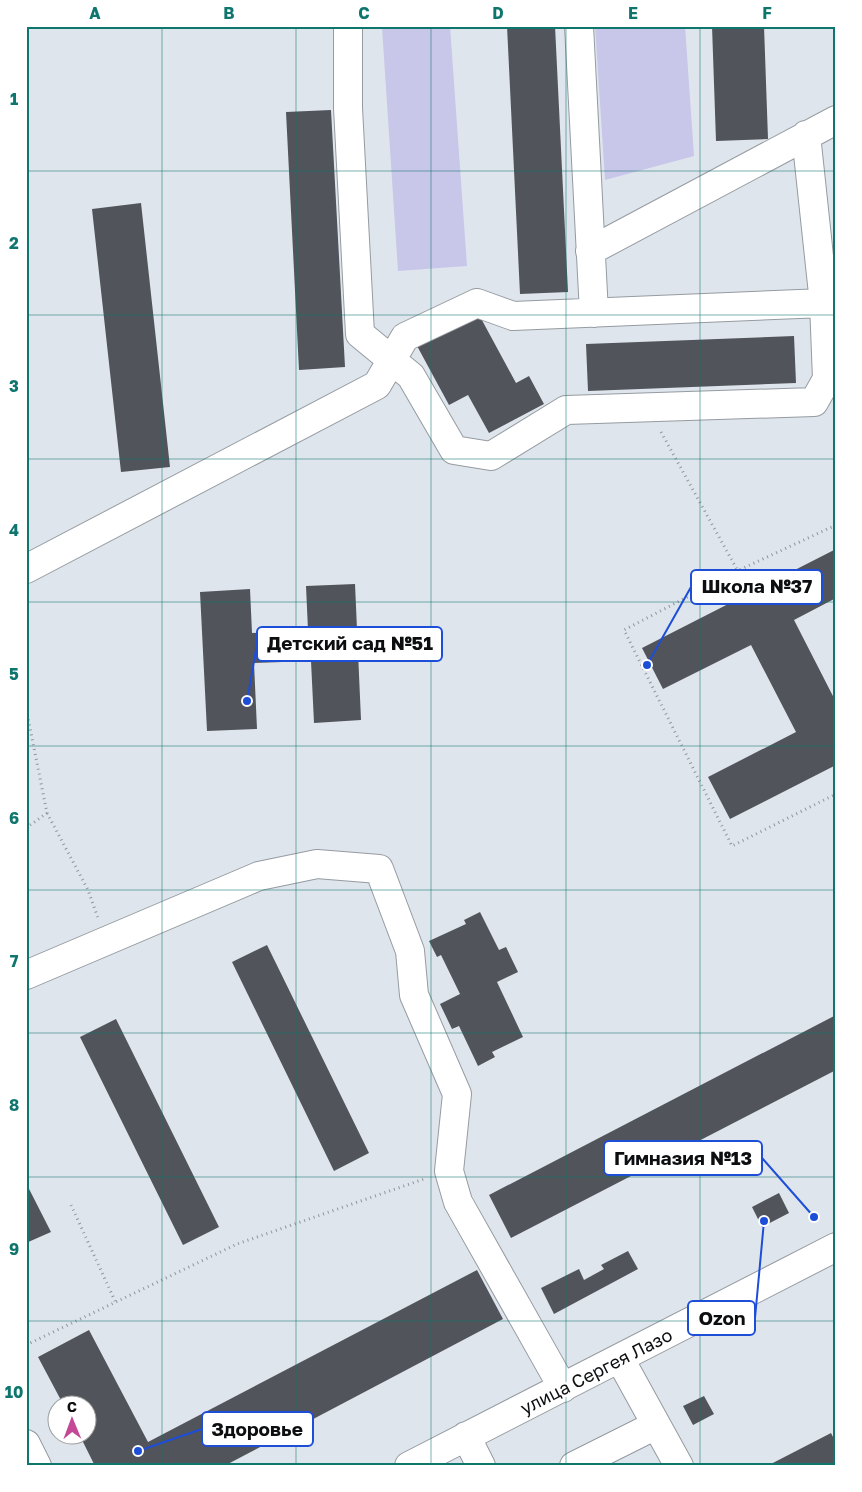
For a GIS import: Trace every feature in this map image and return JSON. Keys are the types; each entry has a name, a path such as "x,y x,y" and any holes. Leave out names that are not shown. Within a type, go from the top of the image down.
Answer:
{"street":[{"path":"348,26 348,108 360,334 411,376 454,450 491,456 566,410 814,402 827,379 824,303 806,135"},
{"path":"579,26 594,313"},
{"path":"590,251 836,120"},
{"path":"26,569 377,385 405,337 476,303 513,316 824,303"},
{"path":"26,976 259,876 317,864 379,869 410,951 414,995 458,1094 449,1171 458,1202 563,1388"},
{"name":"улица Сергея Лазо","path":"409,1466 836,1247"},
{"path":"620,1359 680,1466"},
{"path":"574,1466 656,1424"},
{"path":"466,1436 481,1466"},
{"path":"26,1444 37,1466"}],"path":[{"path":"650,407 664,438 750,594"},
{"path":"836,525 737,571 624,630 732,846 836,794"},
{"path":"27,713 47,813 88,890 107,942"},
{"path":"26,828 47,813"},
{"path":"26,1345 236,1244 449,1171"},
{"path":"71,1205 115,1301"}],"shaded area":[{"path":"450,26 467,266 398,271 382,27"},
{"path":"595,26 685,26 694,156 605,180"}],"building":[{"path":"507,26 555,26 568,292 520,294"},
{"path":"712,26 764,26 768,139 716,141"},
{"path":"331,110 345,367 299,370 286,112"},
{"path":"141,203 170,467 121,472 92,209"},
{"path":"477,311 516,383 529,376 544,404 489,433 468,395 449,405 416,344"},
{"path":"794,336 796,383 588,391 586,344"},
{"path":"836,549 836,598 794,620 836,702 836,765 730,819 708,777 796,732 751,645 663,689 642,648"},
{"path":"355,584 361,720 314,723 311,661 254,663 257,729 207,731 200,592 250,589 252,633 308,630 306,586"},
{"path":"480,912 499,950 506,947 518,972 497,982 523,1037 492,1052 495,1057 478,1066 459,1026 452,1029 440,1004 460,994 441,955 437,957 429,941 466,924 464,920"},
{"path":"267,945 369,1153 334,1171 232,962"},
{"path":"836,1015 836,1070 511,1238 489,1195"},
{"path":"116,1019 219,1227 183,1245 80,1037"},
{"path":"26,1183 51,1232 26,1243"},
{"path":"779,1193 789,1213 762,1227 752,1207"},
{"path":"628,1251 638,1269 554,1314 541,1288 579,1269 584,1280 604,1269 601,1265"},
{"path":"477,1270 503,1319 224,1466 95,1466 84,1444 98,1444 98,1394 58,1394 38,1357 89,1330 148,1442"},
{"path":"704,1396 714,1414 693,1425 683,1406"},
{"path":"831,1433 836,1443 836,1466 767,1466"}],"place":[{"name":"Школа №37","path":"647,665"},
{"name":"Детский сад №51","path":"247,701"},
{"name":"Гимназия №13","path":"814,1217"},
{"name":"Ozon","path":"764,1221"},
{"name":"Здоровье","path":"138,1451"}]}
